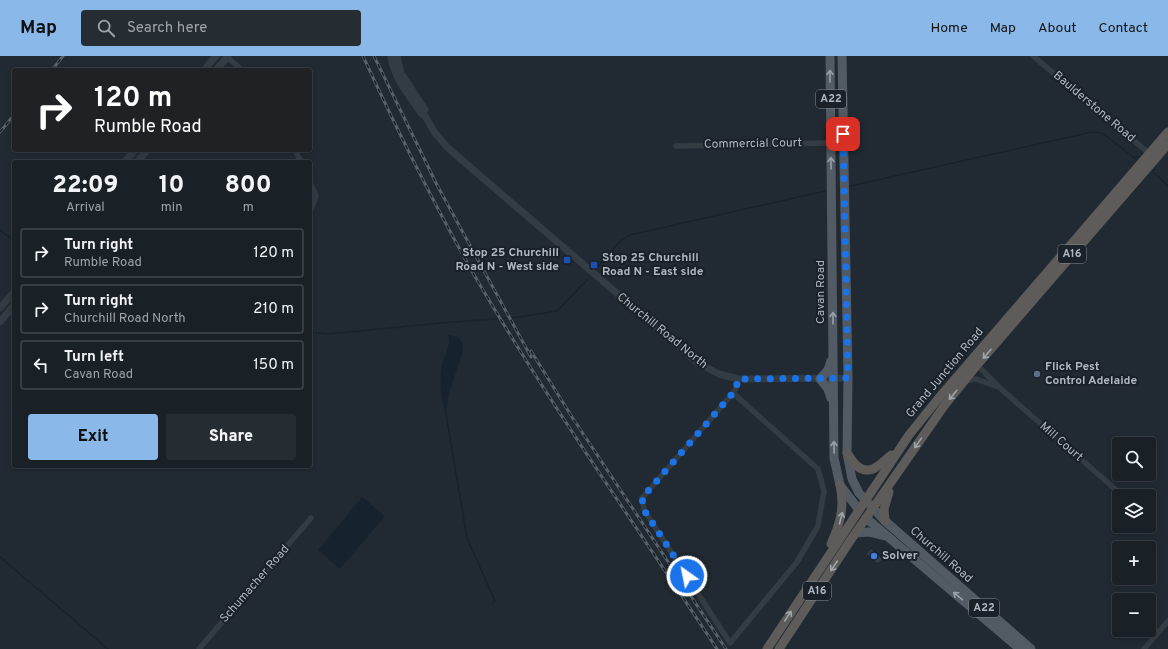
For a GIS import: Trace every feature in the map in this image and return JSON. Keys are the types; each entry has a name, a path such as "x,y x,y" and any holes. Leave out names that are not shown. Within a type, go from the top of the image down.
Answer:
{"highway":[{"name":"Grand Junction Road","path":"767,649 909,435 1152,156 1168,132"},
{"name":"Grand Junction Road","path":"1152,156 1168,144"},
{"name":"Grand Junction Road","path":"778,649 906,460 944,406 964,381 974,362"},
{"path":"847,453 860,468 870,470 877,468 909,435"},
{"path":"885,521 883,514 885,503 906,460"},
{"path":"821,567 835,536 842,511 843,499 840,485"},
{"name":"Cavan Road","path":"859,510 866,518"}],"main road":[{"name":"Cavan Road","path":"830,56 834,458 840,485 859,510"},
{"name":"Cavan Road","path":"842,56 843,193 848,378 847,453 855,488 872,509"},
{"path":"833,357 828,370 820,379 828,389 834,405"},
{"name":"Churchill Road","path":"872,509 986,615 1020,649"},
{"name":"Churchill Road","path":"866,518 986,615 1031,649"},
{"path":"856,533 875,532 890,538"}],"street":[{"path":"206,68 216,56"},
{"path":"218,68 227,56 240,68"},
{"name":"Churchill Road North","path":"391,56 392,66 397,78 421,113 425,116 435,133 448,148 698,363 719,374 738,379 848,378"},
{"name":"Churchill Road North","path":"397,56 401,73 425,111 425,116"},
{"name":"Baulderstone Road","path":"1033,56 1152,156"},
{"name":"Commercial Court","path":"676,146 831,142"},
{"path":"127,160 133,152"},
{"path":"139,160 145,152"},
{"path":"312,187 316,196 312,207"},
{"path":"0,308 12,294"},
{"path":"0,322 12,307"},
{"name":"Mill Court","path":"974,362 1000,388 1115,489"},
{"path":"733,393 818,469 824,492 818,526 797,562 730,643 644,510 642,498 733,393 738,379"},
{"name":"Mill Court","path":"964,381 976,379 1000,388"},
{"name":"Schumacher Road","path":"199,649 311,518"},
{"path":"1144,649 1168,621"}],"water":[{"path":"447,334 458,337 463,343 462,354 448,396 447,408 444,409 440,379 441,367 449,344"},
{"path":"362,497 385,516 340,569 318,550"}],"building":[{"name":"Solver","path":"871,548 883,559 878,564 866,554"}],"waterway":[{"path":"850,186 1092,132 1102,133 1137,160"},
{"path":"1133,157 1140,157"},
{"path":"1153,172 1168,186"},
{"path":"597,268 621,240 630,235 825,191"},
{"path":"0,230 12,239"},
{"path":"312,332 328,334 519,317 557,311 587,280"},
{"path":"445,408 467,538 495,601 493,603"},
{"path":"0,557 108,649"}],"railway":[{"path":"54,68 63,56"},
{"path":"363,56 402,138 473,273 531,369 717,649"},
{"path":"374,56 437,185 531,357"},
{"path":"0,132 12,117"},
{"path":"531,351 572,417 726,649"}],"place":[{"name":"Stop 25 Churchill Road N - West side","path":"567,260"},
{"name":"Stop 25 Churchill Road N - East side","path":"594,265"},
{"name":"Flick Pest Control Adelaide","path":"1037,374"},
{"name":"Solver","path":"874,556"}],"route":[{"path":"687,576 644,510 642,498 733,393 738,379 848,378 843,193 843,134"}]}
